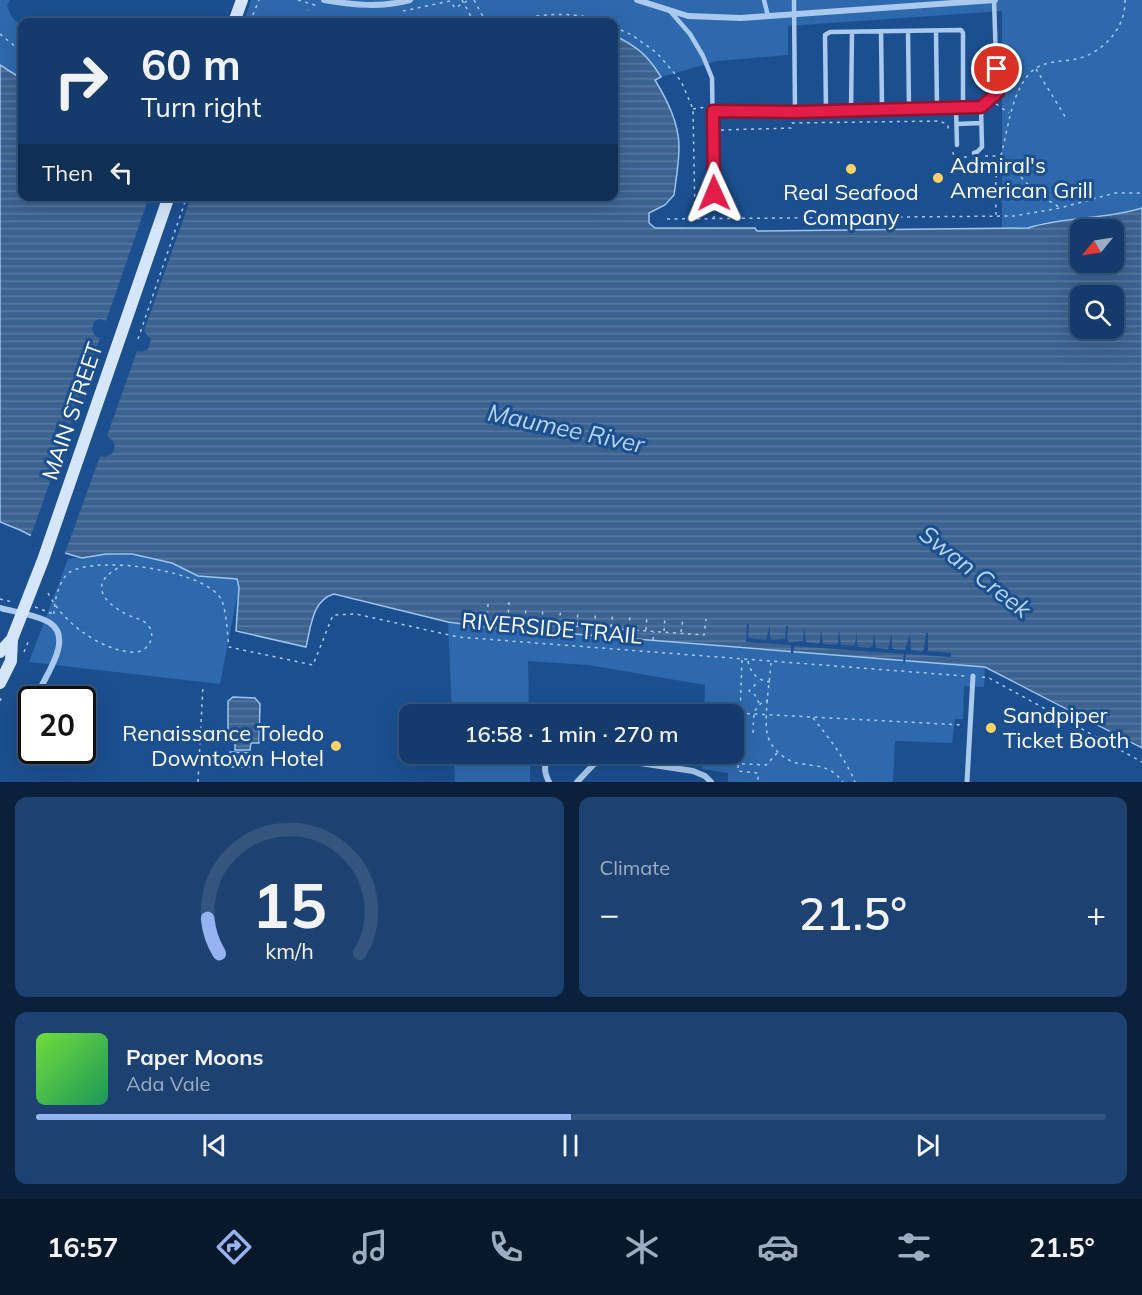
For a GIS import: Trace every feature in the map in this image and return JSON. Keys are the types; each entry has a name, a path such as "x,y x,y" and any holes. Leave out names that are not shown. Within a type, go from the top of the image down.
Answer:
{"main road":[{"path":"236,18 243,0"},
{"name":"MAIN STREET","path":"12,639 46,550 167,201"},
{"path":"0,652 12,639"},
{"path":"0,683 11,661 12,639"}],"street":[{"path":"324,0 373,6 410,0"},
{"path":"637,0 670,11 704,18 768,16 995,0"},
{"path":"0,608 51,623 58,632 57,657 42,686"},
{"path":"967,782 973,676"},
{"path":"545,764 545,773 549,782"},
{"path":"577,782 594,764"},
{"path":"647,764 693,771 705,776 711,782"}],"lane":[{"path":"764,0 768,16"},
{"path":"794,0 795,112"},
{"path":"713,109 795,112 981,107 998,92 995,0"},
{"path":"670,11 690,34 712,78 714,193"},
{"path":"826,111 825,35 830,32 961,30 963,33 963,108"},
{"path":"881,31 882,109"},
{"path":"908,31 909,109"},
{"path":"936,31 937,108"},
{"path":"851,111 852,32"},
{"path":"974,155 982,147 981,107"},
{"path":"955,145 956,108"},
{"path":"957,124 981,123"}],"path":[{"path":"253,18 259,0"},
{"path":"462,0 472,18"},
{"path":"474,0 484,18"},
{"path":"996,217 996,177 1019,90 1035,68 1049,62 1083,57 1103,45 1119,27 1123,18 1125,0"},
{"path":"525,18 561,14 587,18"},
{"path":"618,29 632,35 657,53 681,81 693,109 695,219"},
{"path":"0,34 18,49"},
{"path":"1035,68 1066,118"},
{"path":"990,99 1011,114"},
{"path":"693,109 713,109"},
{"path":"713,130 791,128 792,123 940,121 948,124 949,135"},
{"path":"955,145 954,157 974,155"},
{"path":"983,156 1001,156 1036,193 1060,208"},
{"path":"714,193 714,219"},
{"path":"667,219 996,217 1060,208 1115,193 1142,193"},
{"path":"138,339 185,201"},
{"path":"48,593 58,610 76,627 116,649 135,652 149,645 152,632 147,624 114,607 106,599 101,589 103,580 110,572 124,564"},
{"name":"RIVERSIDE TRAIL","path":"54,614 54,604 63,579 70,572 88,567 124,564 176,573 198,582 214,593 222,600 229,647 314,665 333,615 356,614 458,637 989,678 1142,762"},
{"path":"508,621 509,602"},
{"path":"488,604 487,620 704,635 706,619"},
{"path":"525,622 526,606"},
{"path":"542,623 543,607"},
{"path":"559,624 561,608"},
{"path":"577,626 578,610"},
{"path":"594,627 596,611"},
{"path":"611,628 613,612"},
{"path":"629,629 630,614"},
{"path":"646,631 647,615"},
{"path":"664,632 665,616"},
{"path":"681,633 682,618"},
{"path":"528,630 529,622"},
{"path":"653,640 654,631"},
{"path":"741,704 742,660"},
{"path":"747,660 753,674 760,680 770,682"},
{"path":"771,661 768,735 778,752 801,764 828,768 835,772 843,782"},
{"path":"759,704 755,695 748,691 760,680"},
{"path":"198,782 203,685"},
{"path":"753,733 754,714 759,704 768,700"},
{"path":"744,714 970,725"},
{"path":"812,717 848,766 855,782"},
{"path":"758,782 758,773 738,771 738,764 766,765 778,752"}],"green space":[{"path":"0,0 10,0 7,5 11,16 18,23 18,76 0,65"},
{"path":"251,0 1142,0 1142,208 1122,213 1042,223 1028,228 1002,229 1002,203 999,193 1002,185 1002,11 788,26 788,55 717,61 661,77 641,52 618,37 618,18 245,18"},
{"path":"309,8 337,18 288,18 292,13 306,11"},
{"path":"106,554 148,556 172,563 198,576 238,579 239,587 220,684 29,662 68,559"},
{"path":"448,622 485,627 985,667 984,687 964,686 963,719 955,719 952,743 895,741 893,782 728,782 728,773 702,769 702,764 744,764 744,704 704,704 705,685 588,665 528,661 529,704 452,704"},
{"path":"454,764 530,764 530,782 455,782"}],"water":[{"path":"618,37 641,52 656,69 661,77 655,80 668,104 677,129 679,153 674,195 665,205 649,213 649,223 655,228 755,228 757,231 1028,228 1070,220 1070,273 1124,273 1124,219 1078,219 1142,208 1142,748 985,667 485,627 448,622 334,594 327,597 317,608 306,647 236,631 239,587 237,579 198,576 172,563 132,554 106,554 82,558 65,553 0,522 0,65 18,76 18,201 618,201"},
{"path":"233,697 255,698 260,704 259,743 251,743 250,750 235,750 235,741 228,741 228,701"},
{"path":"230,752 254,753 253,765 232,767 229,764"}],"pier":[{"path":"148,201 190,201 144,331 151,339 148,349 142,352 137,351 107,436 115,445 113,453 105,457 100,456 64,556 30,538 64,443 54,433 57,425 64,421 70,424 100,338 95,336 92,329 94,322 99,319 106,321"},
{"path":"747,624 749,624 748,636 750,638 766,640 770,625 771,640 785,639 786,626 788,626 787,639 789,642 803,641 804,628 806,642 818,644 821,629 823,644 836,645 839,630 841,645 853,646 857,631 858,647 870,648 873,645 874,632 876,648 888,649 892,634 893,649 905,650 910,635 911,650 922,652 926,633 928,633 928,651 951,653 951,657 906,654 905,663 903,663 904,654 794,646 793,654 791,645 746,642"}],"place":[{"name":"Real Seafood Company","path":"851,169"},
{"name":"Admiral's American Grill","path":"938,178"},
{"name":"Sandpiper Ticket Booth","path":"991,728"},
{"name":"Renaissance Toledo Downtown Hotel","path":"336,746"}],"route":[{"path":"714,193 713,111 795,112 981,107 998,92 997,69"}],"water label":[{"name":"Maumee River","path":"566,429"},
{"name":"Swan Creek","path":"975,572"}]}
